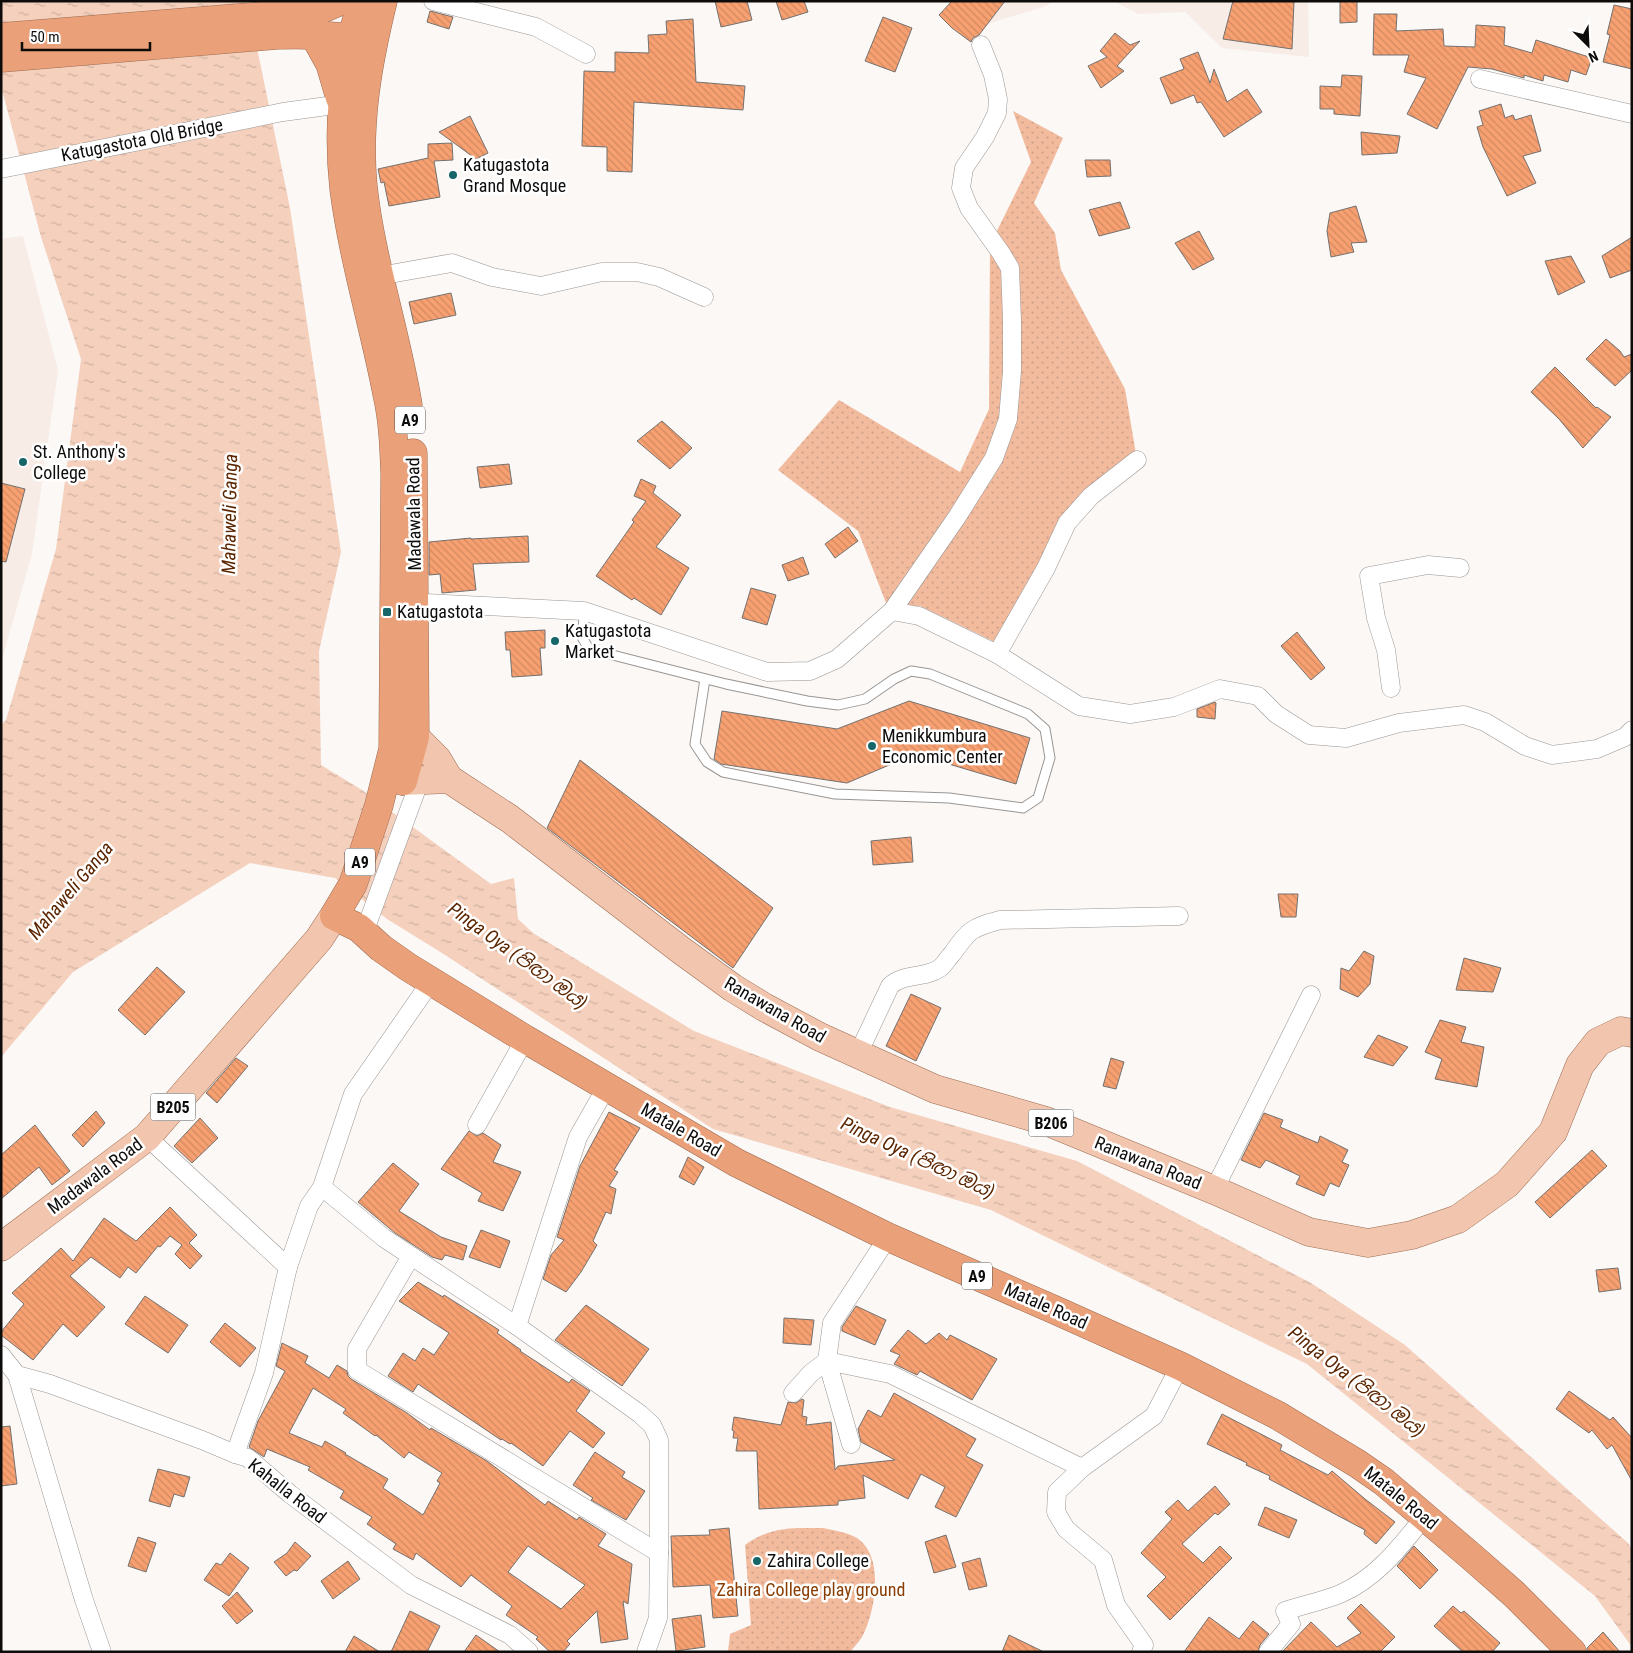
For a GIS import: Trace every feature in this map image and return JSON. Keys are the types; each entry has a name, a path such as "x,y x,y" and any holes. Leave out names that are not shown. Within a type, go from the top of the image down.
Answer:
{"highway":[{"path":"1,37 353,20"},
{"path":"342,104 330,64 353,20"},
{"name":"Madawala Road","path":"353,20 342,104 342,163 348,214 368,314 388,395 393,430 405,602"},
{"name":"Madawala Road","path":"353,20 367,73 363,105 362,161 367,211 379,276 406,390 414,468 405,602 404,743 397,797 372,872 364,921"},
{"path":"1,58 276,25"},
{"name":"Madawala Road","path":"334,916 397,797"},
{"name":"Matale Road","path":"334,916 364,921 380,948 408,967 432,980 525,1039 737,1163 888,1237 1180,1366 1277,1415 1384,1482 1514,1594 1572,1652"}],"main road":[{"name":"B206","path":"404,743 437,759 449,779"},
{"path":"397,797 449,779"},
{"name":"Ranawana Road","path":"449,779 510,819 682,951 734,988 787,1020 935,1089 1046,1121 1214,1190 1309,1232 1368,1243 1412,1235 1458,1219 1507,1184 1553,1132 1580,1065 1598,1042 1621,1031 1632,1033"},
{"name":"Madawala Road","path":"1,1247 147,1137 319,939 334,916"},
{"name":"Madawala Road","path":"319,939 336,930 364,921"}],"street":[{"path":"433,1 536,27 586,54"},
{"path":"405,602 584,611 766,672 810,671 837,660 892,611 957,517 994,458 1008,419 1012,363 1010,268 969,208 961,188 964,168 985,137 997,112 998,99 993,75 981,45"},
{"path":"1480,79 1632,114"},
{"name":"Katugastota Old Bridge","path":"1,169 283,112 342,104"},
{"path":"379,276 452,264 492,277 541,286 602,272 637,272 659,277 704,297"},
{"path":"997,654 1046,568 1067,523 1091,496 1137,460"},
{"path":"1391,688 1386,650 1376,618 1369,576 1428,565 1460,568"},
{"path":"892,611 919,616 997,654 1079,706 1130,714 1174,707 1220,689 1258,696 1276,714 1309,735 1346,738 1399,723 1464,715 1486,722 1525,746 1552,755 1597,749 1625,737 1632,730"},
{"path":"858,1054 890,986 896,980 929,974 941,968 968,933 977,926 1000,920 1179,916"},
{"path":"235,1454 264,1374 288,1267 309,1206 322,1186 353,1094 432,980"},
{"path":"1214,1190 1311,995"},
{"path":"477,1125 525,1039"},
{"path":"517,1326 578,1137 607,1086"},
{"path":"147,1137 288,1267"},
{"path":"322,1186 384,1238 517,1326 640,1414 652,1425 659,1440 658,1618 646,1652"},
{"path":"851,1444 828,1361 832,1323 888,1237"},
{"path":"411,1256 357,1349 357,1370 659,1553"},
{"path":"1,1355 17,1375 84,1600 102,1652"},
{"path":"793,1393 811,1373 828,1361 890,1374 1082,1468"},
{"path":"1141,1652 1144,1645 1116,1605 1103,1560 1066,1529 1056,1512 1056,1492 1082,1468 1154,1416 1180,1366"},
{"name":"Kahalla Road","path":"17,1375 50,1384 248,1458 290,1494 411,1585 510,1635 528,1652"},
{"path":"1268,1652 1291,1624 1285,1611 1341,1594 1370,1577 1391,1558 1425,1516"}],"lane":[{"path":"584,611 583,639 589,649 705,679 806,701 838,705 865,698 894,679 911,671 930,674 1028,714 1045,729 1050,758 1038,798 1023,808 950,798 835,794 723,772 706,762 695,744 705,679"}],"shaded area":[{"path":"970,1 1055,1 1043,7 987,24"},
{"path":"1114,1 1308,1 1309,57 1222,48 1185,12 1138,14"},
{"name":"St. Anthony's College","path":"23,236 58,370 32,554 1,663 1,239"}],"green space":[{"path":"1013,111 1063,138 1034,203 1055,233 1061,270 1125,389 1137,460 1091,496 999,644 920,606 894,606 888,608 858,531 778,470 839,400 960,472 989,409 990,245 1031,162"},
{"name":"Zahira College play ground","path":"823,1528 853,1536 863,1544 870,1554 874,1568 874,1598 867,1626 859,1641 850,1652 728,1652 730,1634 751,1625 745,1545 764,1534 782,1529"}],"water":[{"path":"1,1 245,1 248,4 290,208 341,552 319,651 321,765 362,790 491,884 514,878 518,919 533,933 694,1031 890,1107 1077,1161 1311,1283 1405,1345 1628,1543 1632,1549 1632,1647 1595,1596 1307,1364 991,1210 713,1129 387,919 335,878 250,863 73,972 1,1057 1,725 6,720 56,549 81,359 41,237 1,86"}],"building":[{"path":"715,1 747,1 752,20 721,27"},
{"path":"776,1 804,1 808,12 782,20"},
{"path":"952,1 1005,1 979,35 973,38 971,42 952,28 939,15"},
{"path":"1233,1 1294,1 1292,49 1223,39"},
{"path":"1340,1 1357,1 1357,22 1340,23"},
{"path":"1614,5 1632,9 1632,69 1603,62 1610,35 1607,34"},
{"path":"430,11 453,17 449,29 427,22"},
{"path":"1374,14 1397,14 1396,31 1443,29 1444,46 1475,47 1476,25 1505,27 1504,45 1532,53 1536,40 1592,58 1586,75 1571,70 1568,82 1544,75 1543,81 1492,69 1468,67 1437,129 1407,114 1426,78 1404,72 1409,55 1373,55"},
{"path":"883,17 912,28 895,72 865,61"},
{"path":"693,19 696,82 745,86 743,110 634,102 632,172 607,171 607,147 582,146 584,71 615,72 615,52 649,53 648,35 667,34 666,21"},
{"path":"1115,33 1130,45 1140,41 1117,66 1124,71 1101,88 1088,66 1107,57 1100,51"},
{"path":"1198,52 1210,83 1214,69 1227,102 1247,89 1262,112 1224,137 1201,102 1197,103 1194,95 1171,104 1160,78 1184,69 1180,59"},
{"path":"1342,75 1362,76 1360,116 1334,114 1334,109 1320,109 1320,86 1341,87"},
{"path":"1501,104 1505,118 1513,115 1515,120 1531,115 1541,151 1523,156 1536,183 1507,196 1483,147 1477,127 1483,125 1479,111"},
{"path":"470,116 488,153 476,159 439,132"},
{"path":"1361,132 1400,136 1397,153 1362,155"},
{"path":"452,143 453,160 434,161 440,197 389,206 384,182 381,183 378,169 428,158 428,144"},
{"path":"1085,160 1110,160 1111,176 1087,177"},
{"path":"1120,202 1130,228 1099,236 1089,210"},
{"path":"1356,206 1367,242 1351,243 1354,252 1331,257 1327,231 1330,213"},
{"path":"1199,231 1214,259 1193,270 1175,243"},
{"path":"1632,237 1632,270 1610,278 1602,256"},
{"path":"1571,256 1585,282 1558,295 1545,261"},
{"path":"451,293 456,315 414,324 409,302"},
{"path":"1606,339 1624,357 1632,354 1632,370 1615,386 1586,359"},
{"path":"1555,367 1596,408 1611,417 1583,448 1559,419 1531,392"},
{"path":"662,421 692,448 670,469 637,441"},
{"path":"509,464 512,484 480,488 477,467"},
{"path":"641,479 656,486 653,493 681,515 656,547 689,568 661,615 634,598 632,600 596,576 634,522 632,520 646,501 634,496"},
{"path":"1,483 25,489 6,562 1,561"},
{"path":"848,527 858,541 835,558 825,544"},
{"path":"528,536 529,562 473,564 476,590 442,593 440,574 429,575 429,542"},
{"path":"803,557 809,574 788,581 782,565"},
{"path":"751,588 776,595 767,625 742,618"},
{"path":"545,630 545,648 540,648 542,675 512,677 510,650 506,650 505,632"},
{"path":"1297,632 1325,668 1311,680 1281,646"},
{"name":"Menikkumbura Economic Center","path":"909,701 1030,738 1016,784 915,754 847,783 721,764 714,759 722,711 837,729"},
{"path":"1215,702 1215,719 1197,717 1197,709"},
{"path":"580,760 773,908 733,968 547,828"},
{"path":"911,837 913,862 873,865 871,841"},
{"path":"1278,894 1298,894 1296,917 1281,917"},
{"path":"1364,951 1374,956 1370,984 1358,997 1340,989 1341,968 1349,971"},
{"path":"1464,958 1501,968 1493,992 1456,990"},
{"path":"157,967 185,992 145,1035 118,1010"},
{"path":"911,994 941,1008 916,1061 886,1046"},
{"path":"1440,1020 1466,1027 1461,1042 1484,1047 1477,1087 1435,1079 1442,1059 1425,1052"},
{"path":"1378,1035 1408,1047 1393,1066 1364,1057"},
{"path":"236,1058 248,1066 217,1103 206,1093"},
{"path":"1111,1058 1124,1062 1116,1089 1103,1086"},
{"path":"96,1111 105,1123 83,1147 72,1135"},
{"path":"609,1112 640,1128 614,1170 618,1172 609,1186 616,1189 611,1214 606,1212 593,1241 597,1245 581,1272 566,1292 543,1279 551,1255 564,1240 557,1237 580,1166"},
{"path":"1264,1113 1283,1120 1280,1127 1318,1143 1320,1136 1348,1150 1342,1162 1349,1165 1339,1187 1330,1183 1324,1196 1296,1184 1300,1176 1266,1160 1260,1168 1241,1160"},
{"path":"200,1118 218,1138 192,1163 174,1146"},
{"path":"35,1125 70,1171 52,1185 39,1167 1,1199 1,1155"},
{"path":"469,1131 477,1136 483,1133 501,1145 493,1162 521,1172 503,1211 478,1201 482,1193 441,1169"},
{"path":"1592,1150 1607,1166 1550,1218 1535,1202"},
{"path":"688,1157 704,1167 694,1185 679,1177"},
{"path":"393,1163 419,1184 399,1211 441,1237 467,1246 463,1260 445,1255 442,1260 432,1257 395,1233 358,1202"},
{"path":"170,1207 197,1235 189,1243 202,1256 190,1269 175,1254 182,1245 170,1236 160,1247 158,1246 136,1273 128,1267 120,1278 91,1257 70,1276 105,1307 77,1337 63,1324 33,1360 1,1335 1,1332 24,1304 12,1293 61,1248 73,1261 104,1218 136,1241"},
{"path":"481,1230 510,1241 500,1268 469,1257"},
{"path":"1618,1268 1621,1289 1599,1292 1596,1270"},
{"path":"418,1282 443,1297 444,1295 499,1330 497,1333 520,1351 569,1383 572,1379 590,1391 576,1411 605,1433 593,1448 570,1431 543,1466 511,1443 501,1440 418,1384 413,1392 388,1376 403,1353 415,1361 423,1348 434,1355 449,1333 399,1301"},
{"path":"145,1296 188,1325 168,1353 125,1324"},
{"path":"586,1305 649,1349 622,1386 555,1340"},
{"path":"856,1306 886,1320 875,1345 842,1331 842,1327"},
{"path":"784,1318 814,1320 811,1345 783,1343"},
{"path":"225,1323 256,1348 240,1367 210,1342"},
{"path":"908,1330 926,1344 939,1333 947,1340 950,1335 997,1359 972,1400 920,1371 917,1375 894,1364 900,1355 890,1351"},
{"path":"282,1343 308,1356 305,1363 329,1378 337,1365 347,1371 351,1379 407,1413 430,1430 431,1428 487,1461 545,1505 548,1501 577,1520 579,1517 606,1534 598,1546 632,1564 628,1604 623,1601 628,1639 601,1643 597,1611 567,1641 570,1644 563,1652 550,1652 536,1639 538,1637 506,1615 512,1606 471,1575 461,1587 416,1553 413,1560 393,1549 396,1544 367,1524 372,1517 340,1498 344,1491 308,1470 310,1467 267,1449 264,1457 249,1447 258,1421 285,1371 276,1366","holes":["313,1388 346,1409 343,1413 376,1435 404,1458 409,1452 442,1473 437,1481 440,1483 423,1515 383,1488 388,1479 346,1453 325,1441 322,1447 289,1433","528,1546 585,1585 561,1609 508,1572"]},
{"path":"1569,1391 1610,1420 1613,1417 1632,1438 1632,1481 1612,1445 1607,1449 1592,1430 1589,1433 1556,1409"},
{"path":"894,1393 976,1439 966,1456 983,1465 956,1517 935,1507 945,1487 921,1474 908,1499 863,1475 865,1498 838,1501 838,1505 759,1509 757,1451 736,1451 738,1438 733,1438 734,1431 732,1430 734,1417 781,1425 788,1402 796,1403 802,1399 804,1400 802,1416 807,1417 806,1425 831,1422 835,1470 838,1466 895,1460 861,1442 858,1429 868,1410 881,1417"},
{"path":"1222,1414 1282,1445 1280,1450 1328,1475 1332,1471 1395,1522 1376,1544 1364,1534 1365,1530 1269,1479 1270,1476 1246,1465 1247,1463 1207,1444"},
{"path":"10,1426 17,1484 1,1486 1,1427"},
{"path":"595,1452 625,1472 622,1477 645,1491 626,1520 591,1500 593,1498 573,1485"},
{"path":"158,1469 190,1477 184,1497 174,1494 170,1507 149,1501"},
{"path":"1215,1486 1230,1504 1218,1515 1215,1513 1182,1544 1203,1563 1220,1546 1232,1558 1170,1620 1147,1596 1166,1577 1141,1553 1172,1519 1165,1512 1178,1500 1188,1511"},
{"path":"1265,1507 1297,1520 1289,1538 1258,1525"},
{"path":"729,1528 738,1616 713,1618 710,1585 673,1587 671,1536 710,1535 709,1530"},
{"path":"946,1535 956,1567 934,1573 925,1542"},
{"path":"138,1537 156,1543 146,1572 128,1566"},
{"path":"295,1542 311,1556 297,1571 294,1570 286,1576 274,1562 287,1553"},
{"path":"1414,1546 1438,1570 1420,1589 1397,1566"},
{"path":"230,1553 249,1568 229,1596 204,1580 216,1563 221,1565"},
{"path":"980,1558 987,1586 969,1590 962,1563"},
{"path":"348,1561 360,1579 333,1599 321,1581"},
{"path":"237,1592 253,1611 237,1624 222,1606"},
{"path":"1361,1604 1395,1637 1380,1652 1282,1652 1311,1622 1337,1647 1361,1633 1347,1618"},
{"path":"1453,1606 1461,1613 1464,1611 1500,1643 1492,1652 1463,1652 1434,1626"},
{"path":"410,1611 440,1626 427,1652 391,1652"},
{"path":"701,1615 705,1647 676,1651 672,1619"},
{"path":"1209,1617 1239,1639 1253,1621 1269,1634 1260,1645 1258,1652 1184,1652"},
{"path":"1603,1632 1620,1652 1587,1652 1587,1648"},
{"path":"476,1635 500,1652 464,1652"},
{"path":"1009,1635 1044,1652 1002,1652"},
{"path":"354,1636 380,1652 345,1652"}],"place":[{"name":"Katugastota Grand Mosque","path":"453,175"},
{"name":"St. Anthony's College","path":"23,462"},
{"name":"Katugastota","path":"387,612"},
{"name":"Katugastota Market","path":"555,641"},
{"name":"Menikkumbura Economic Center","path":"872,746"},
{"name":"Zahira College","path":"757,1561"}],"water label":[{"name":"Mahaweli Ganga","path":"229,514"},
{"name":"Mahaweli Ganga","path":"70,890"},
{"name":"Pinga Oya (පිඟා ඔය)","path":"518,955"},
{"name":"Pinga Oya (පිඟා ඔය)","path":"918,1157"},
{"name":"Pinga Oya (පිඟා ඔය)","path":"1357,1381"}]}
